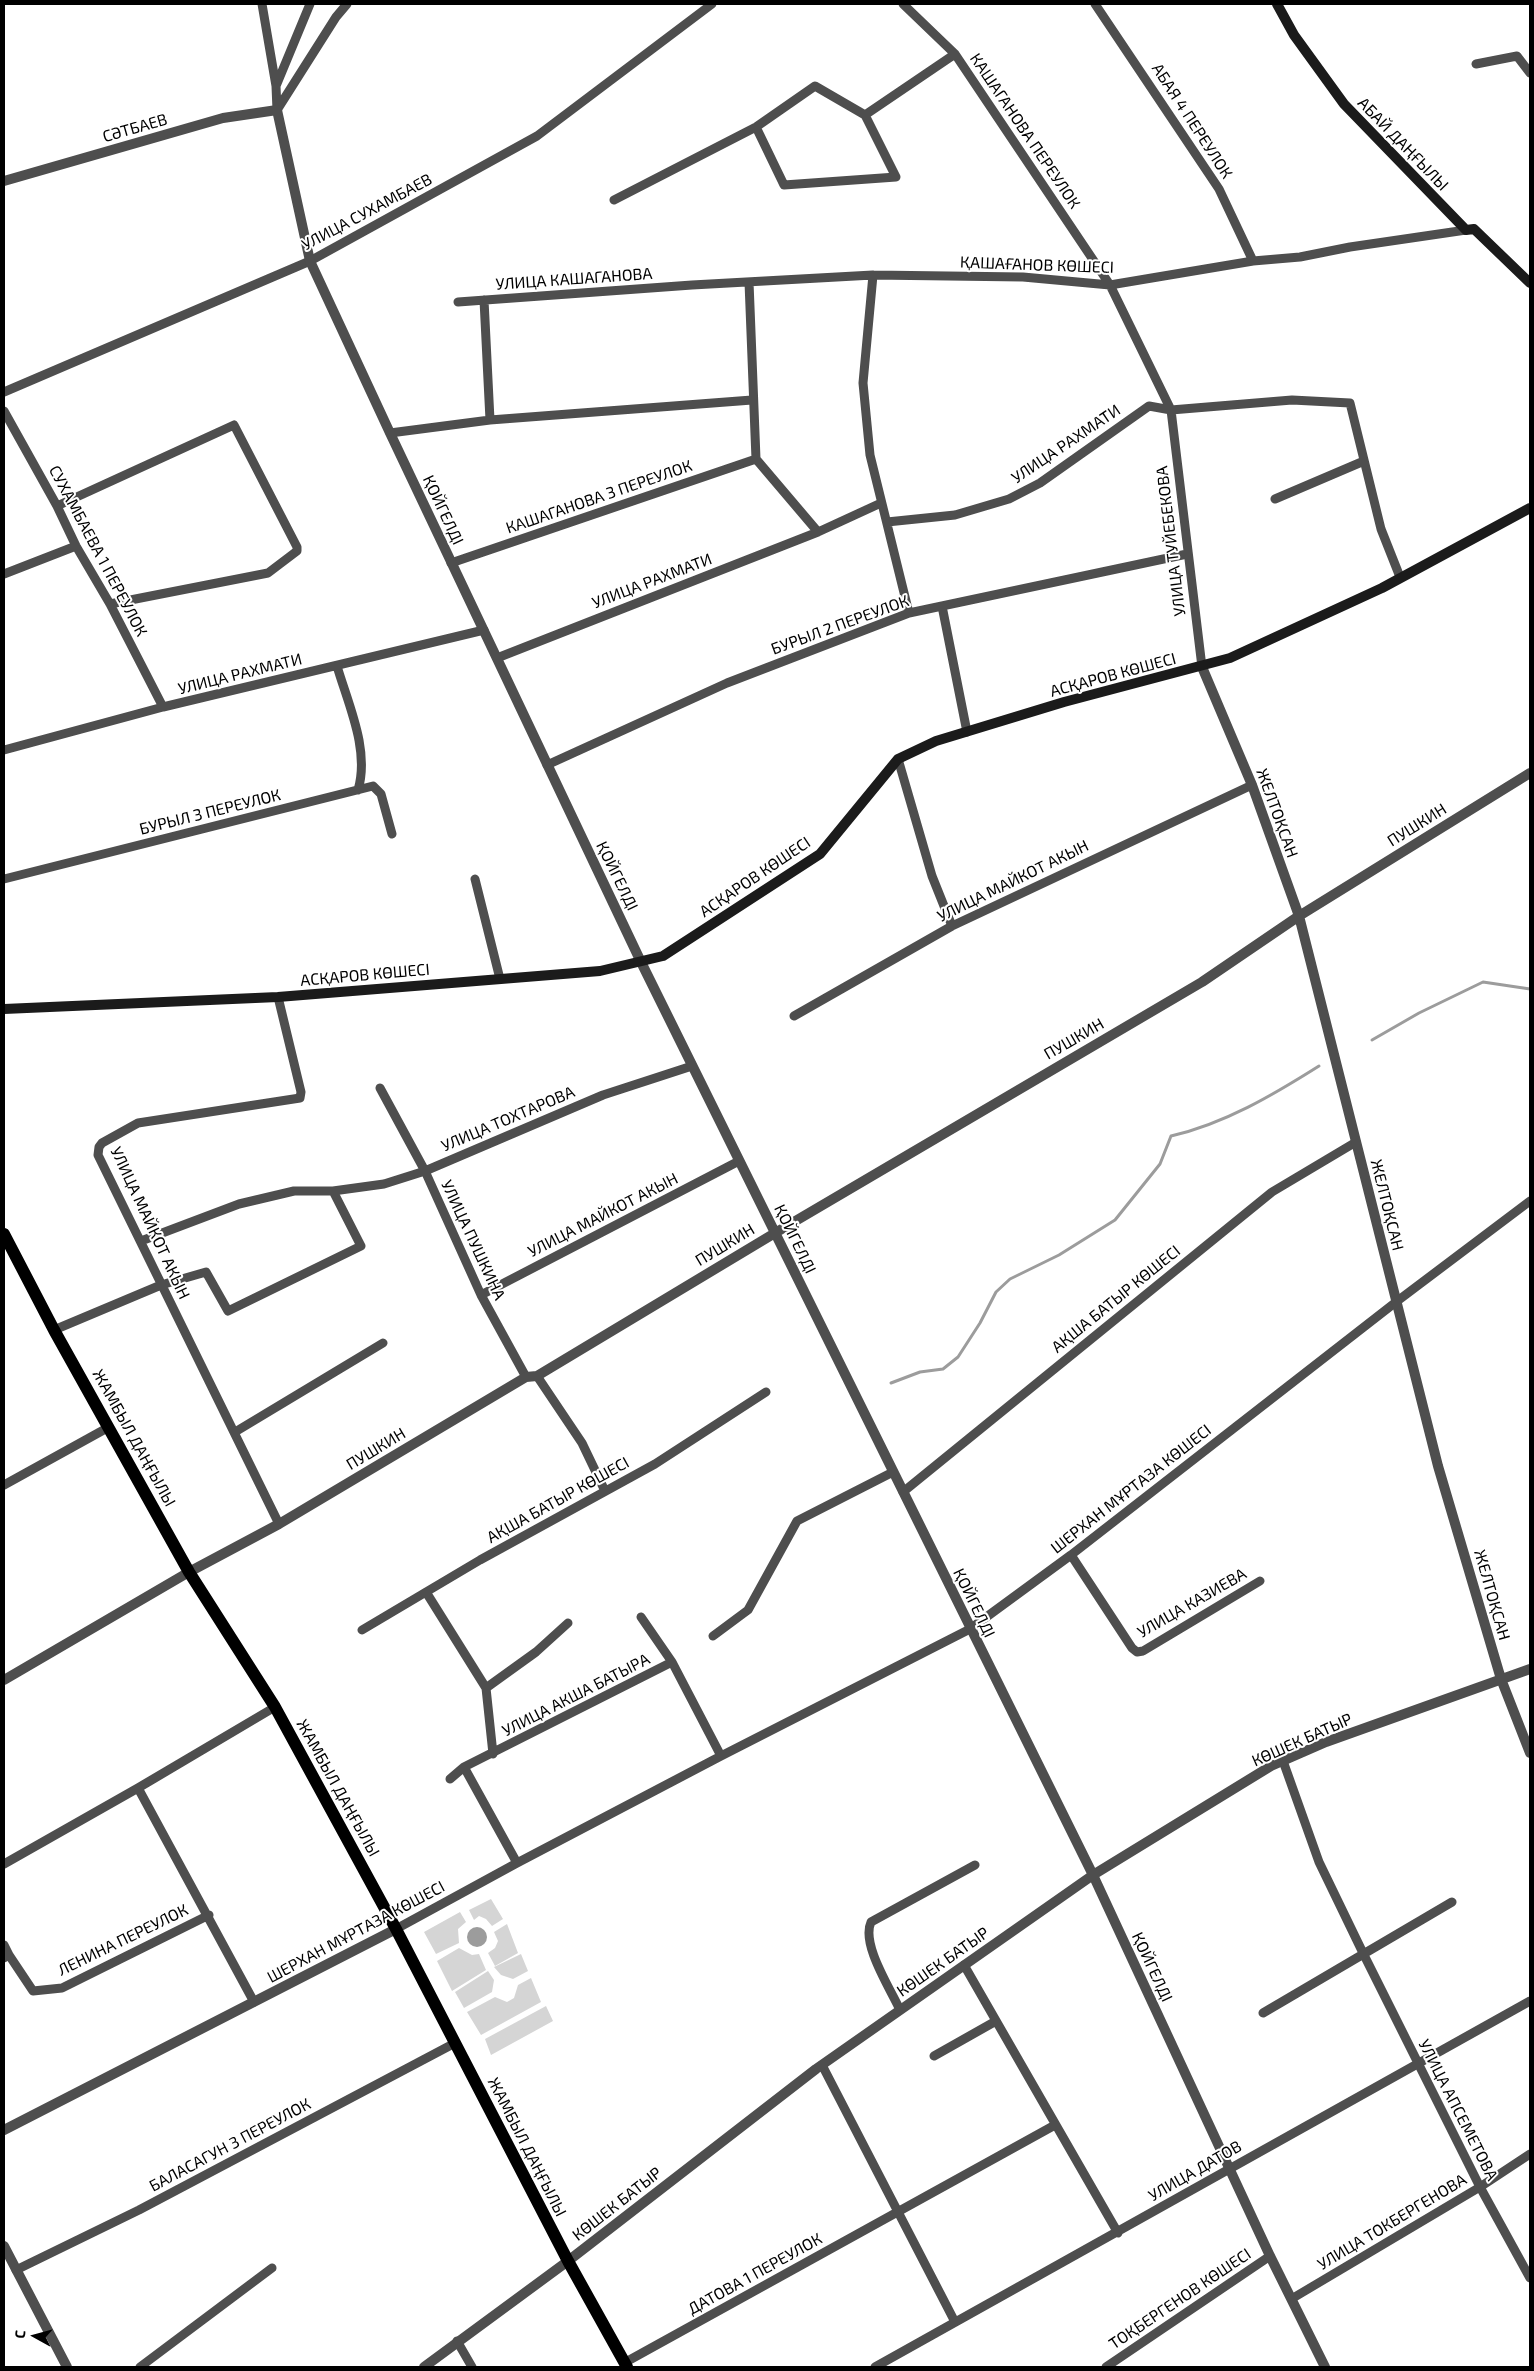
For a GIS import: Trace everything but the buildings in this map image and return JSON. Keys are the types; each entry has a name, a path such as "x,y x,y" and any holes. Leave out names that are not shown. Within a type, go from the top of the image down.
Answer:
{"main road":[{"name":"АБАЙ ДАҢҒЫЛЫ","path":"1277,4 1294,35 1344,104 1466,230 1474,230 1528,278"},
{"name":"АСҚАРОВ КӨШЕСІ","path":"4,1009 278,997 600,971 663,956 820,854 898,759 936,741 1064,702 1202,667 1239,654 1382,588 1530,508"},
{"name":"ЖАМБЫЛ ДАҢҒЫЛЫ","path":"4,1234 54,1330 110,1427 189,1572 275,1707 396,1930 568,2261 626,2365"}],"street":[{"path":"262,4 276,86 277,110"},
{"path":"276,86 310,4"},
{"path":"277,110 336,17 347,4"},
{"name":"УЛИЦА СУХАМБАЕВ","path":"4,392 310,261 537,136 712,4"},
{"name":"КАШАГАНОВА ПЕРЕУЛОК","path":"903,4 955,54 1110,284"},
{"name":"АБАЯ 4 ПЕРЕУЛОК","path":"1095,4 1219,189 1253,261"},
{"path":"865,116 955,54"},
{"path":"1476,64 1517,56 1530,73"},
{"path":"614,200 756,127 815,86 865,116 896,177 784,186 756,127"},
{"name":"СӘТБАЕВ","path":"4,181 222,118 277,110"},
{"name":"ҚОЙГЕЛДІ","path":"277,110 310,261 641,962 970,1630 1093,1875 1270,2256 1293,2298 1325,2367"},
{"name":"ҚАШАҒАНОВ КӨШЕСІ","path":"692,285 873,276 1023,277 1110,284 1253,261 1300,257 1350,247 1466,230"},
{"path":"873,276 863,383 870,455 880,503 887,522 908,613"},
{"path":"749,282 752,400 756,459 818,532 880,503"},
{"name":"УЛИЦА ТУЙЕБЕКОВА","path":"1110,284 1171,410 1202,667"},
{"name":"УЛИЦА КАШАГАНОВА","path":"458,302 692,285"},
{"path":"484,300 490,420"},
{"path":"390,433 490,420 752,400"},
{"path":"1171,410 1292,400 1350,403 1381,530 1400,577"},
{"name":"УЛИЦА РАХМАТИ","path":"887,522 955,515 1009,498 1040,482 1149,406 1171,410"},
{"name":"СУХАМБАЕВА 1 ПЕРЕУЛОК","path":"4,411 57,506 76,546 110,604 163,707"},
{"path":"57,506 234,425 297,547 297,551 268,573 110,604"},
{"name":"КАШАГАНОВА 3 ПЕРЕУЛОК","path":"451,562 756,459"},
{"path":"1275,499 1364,461"},
{"name":"УЛИЦА РАХМАТИ","path":"497,658 818,532"},
{"path":"4,574 76,546"},
{"name":"БУРЫЛ 2 ПЕРЕУЛОК","path":"547,765 727,683 908,613 1187,554"},
{"path":"942,606 966,732"},
{"name":"УЛИЦА РАХМАТИ","path":"4,750 163,707 484,630"},
{"path":"336,666 359,741 362,774 358,790"},
{"name":"ЖЕЛТОҚСАН","path":"1202,667 1252,785 1299,916 1438,1466 1501,1679 1530,1753"},
{"path":"898,759 932,876 952,926"},
{"name":"ПУШКИН","path":"4,1680 189,1572 280,1524 526,1377 537,1376 775,1233 1202,982 1299,916 1530,773"},
{"name":"УЛИЦА МАЙКОТ АКЫН","path":"794,1016 952,926 1252,785"},
{"name":"БУРЫЛ 3 ПЕРЕУЛОК","path":"4,880 373,786 381,794 392,834"},
{"path":"475,879 500,979"},
{"name":"УЛИЦА МАЙКОТ АКЫН","path":"278,997 301,1092 300,1098 138,1123 99,1147 98,1155 280,1524"},
{"name":"УЛИЦА ТОХТАРОВА","path":"141,1241 238,1204 294,1191 333,1191 384,1184 425,1171 603,1095 692,1066"},
{"name":"УЛИЦА ПУШКИНА","path":"380,1088 425,1171 481,1295 526,1377"},
{"name":"АҚША БАТЫР КӨШЕСІ","path":"903,1492 1272,1192 1356,1142"},
{"name":"УЛИЦА МАЙКОТ АКЫН","path":"481,1295 740,1161"},
{"path":"54,1330 161,1285 206,1272 228,1311 361,1246 333,1191"},
{"name":"ШЕРХАН МҰРТАЗА КӨШЕСІ","path":"4,2130 396,1930 517,1863 721,1756 970,1630 1072,1555 1396,1302 1530,1201"},
{"path":"235,1432 383,1344"},
{"path":"537,1376 582,1443 606,1491"},
{"name":"АҚША БАТЫР КӨШЕСІ","path":"362,1630 654,1464 766,1392"},
{"path":"4,1485 110,1427"},
{"path":"713,1636 748,1610 797,1521 893,1472"},
{"name":"УЛИЦА КАЗИЕВА","path":"1072,1555 1136,1652 1143,1651 1260,1581"},
{"name":"УЛИЦА АКША БАТЫРА","path":"426,1592 486,1688 493,1754"},
{"path":"641,1617 672,1662 721,1756"},
{"path":"486,1688 536,1652 568,1623"},
{"name":"УЛИЦА АКША БАТЫРА","path":"450,1779 464,1767 672,1662"},
{"name":"КӨШЕК БАТЫР","path":"424,2367 568,2261 822,2065 1093,1875 1283,1761 1326,1742 1530,1669"},
{"path":"4,1864 275,1707"},
{"name":"УЛИЦА АПСЕМЕТОВА","path":"1283,1761 1320,1862 1363,1954 1480,2187 1530,2278"},
{"path":"464,1767 517,1863"},
{"name":"ЛЕНИНА ПЕРЕУЛОК","path":"138,1788 254,2002"},
{"path":"900,2010 872,1952 867,1935 871,1922 975,1865"},
{"path":"1262,2013 1452,1902"},
{"name":"ЛЕНИНА ПЕРЕУЛОК","path":"4,1945 6,1956 33,1991 62,1988 209,1916"},
{"path":"964,1965 1118,2233"},
{"name":"УЛИЦА ДАТОВ","path":"875,2367 1118,2233 1229,2168 1530,2001"},
{"path":"934,2056 996,2021"},
{"name":"БАЛАСАГУН 3 ПЕРЕУЛОК","path":"16,2270 139,2210 455,2043"},
{"path":"822,2065 900,2212 955,2322"},
{"name":"ДАТОВА 1 ПЕРЕУЛОК","path":"626,2365 1055,2125"},
{"name":"УЛИЦА ТОКБЕРГЕНОВА","path":"1293,2298 1480,2187 1530,2154"},
{"path":"4,2246 67,2367"},
{"name":"ТОҚБЕРГЕНОВ КӨШЕСІ","path":"1106,2367 1270,2256"},
{"path":"140,2367 272,2268"},
{"path":"457,2342 472,2367"}],"shaded area":[{"path":"491,1899 503,1919 492,1926 486,1919 479,1916 474,1920 469,1910"},
{"path":"460,1912 466,1922 458,1929 459,1943 436,1954 424,1932"},
{"path":"507,1924 518,1953 495,1966 488,1953 495,1948 498,1941 494,1932"},
{"path":"477,1927 484,1930 487,1937 484,1944 477,1947 470,1944 467,1937 470,1930"},
{"path":"459,1948 472,1955 479,1954 486,1970 452,1991 437,1961"},
{"path":"521,1954 528,1971 513,1979 501,1975 494,1967"},
{"path":"488,1971 494,1980 492,1992 464,2008 455,1992"},
{"path":"531,1978 541,2002 481,2035 467,2012 495,1997 507,2002 514,1998 518,1985"},
{"path":"546,2006 553,2021 491,2055 485,2039"}],"waterway":[{"path":"1372,1040 1419,1013 1483,982 1530,989"},
{"path":"891,1383 920,1372 943,1369 958,1357 980,1323 996,1292 1010,1279 1059,1255 1115,1220 1160,1164 1171,1136 1191,1131 1229,1116 1266,1098 1319,1066"}]}
